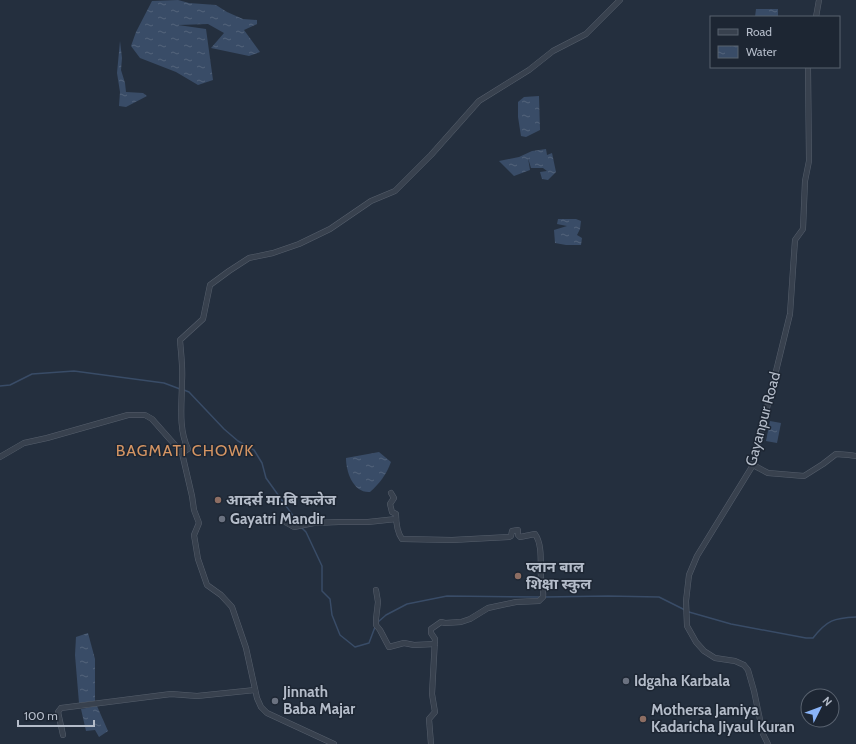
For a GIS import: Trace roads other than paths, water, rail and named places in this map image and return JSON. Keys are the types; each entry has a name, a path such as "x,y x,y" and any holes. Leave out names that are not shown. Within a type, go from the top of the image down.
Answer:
{"street":[{"path":"182,453 188,448 184,441 181,412 182,388 180,340 203,319 210,285 249,258 273,253 299,244 330,229 371,201 395,192 431,155 479,101 529,70 552,51 586,34 620,0"},
{"path":"816,16 819,0"},
{"name":"Gayanpur Road","path":"768,744 763,734 754,690 748,670 744,665 735,661 715,658 704,651 696,642 687,626 686,601 689,574 697,556 753,464 790,314 795,240 803,229 805,181 809,161 808,68"},
{"path":"0,457 24,443 128,415 145,415 152,419 182,453 194,510 199,523 194,535 198,559 207,585 232,607 246,648 254,690 261,707 267,713 334,744"},
{"path":"753,464 768,473 804,476 824,464 836,454 849,454 856,456"},
{"path":"391,493 394,498 390,504 390,507 392,512 396,514 399,536 402,539 509,537 511,536 512,531 518,530 518,535 520,537 535,534 539,543 544,597 539,601 516,602 488,608 470,619 461,622 441,622 431,629 431,633 435,639 432,694 435,712 429,719 430,744"},
{"path":"285,522 294,527 326,522 368,522 396,519"},
{"path":"376,590 378,602 376,625 389,647 404,643 414,645 435,644"},
{"path":"63,735 58,712 61,708 171,694 197,696 254,690"}],"water":[{"path":"178,0 189,3 216,5 243,19 257,20 257,24 244,30 260,52 249,56 211,48 224,33 208,24 178,25 206,29 213,80 198,85 176,72 140,58 131,46 136,32 152,1"},
{"path":"756,9 778,9 778,16 755,16"},
{"path":"120,41 122,58 121,70 126,92 143,93 147,96 126,107 119,106 120,92 117,73"},
{"path":"539,96 540,130 526,137 521,136 518,117 518,102 524,97"},
{"path":"546,149 547,155 552,153 556,172 548,180 542,179 540,172 547,171 543,168 531,168 528,158 530,170 514,176 499,161 519,157 532,151"},
{"path":"558,219 576,219 581,221 580,229 577,235 582,238 581,245 555,243 554,230 567,226 557,224"},
{"path":"770,421 781,423 777,443 766,441"},
{"path":"379,452 391,462 385,475 370,492 359,489 349,475 346,458"},
{"path":"88,633 95,659 95,701 79,703 75,655 76,637"},
{"path":"97,706 108,731 99,737 95,730 86,731 81,709"}],"waterway":[{"path":"0,386 10,385 32,374 74,371 164,383 180,389"},
{"path":"184,390 189,392 224,429 238,441 254,450 262,463 266,478 299,524"},
{"path":"301,527 306,532 322,566 322,591 330,599 332,615 340,635 355,647 369,643 375,627"},
{"path":"378,622 386,615 407,604 447,596 540,597"},
{"path":"544,597 659,597 685,610"},
{"path":"689,612 731,624 806,638 813,638 823,627 836,619 856,617"}],"place":[{"name":"आदर्स मा.बि कलेज","path":"218,500"},
{"name":"Gayatri Mandir","path":"222,519"},
{"name":"प्लान बाल शिक्षा स्कुल","path":"518,576"},
{"name":"Idgaha Karbala","path":"626,681"},
{"name":"Jinnath Baba Majar","path":"275,701"},
{"name":"Mothersa Jamiya Kadaricha Jiyaul Kuran","path":"643,719"}],"district":[{"name":"BAGMATI CHOWK","path":"185,450"}]}
